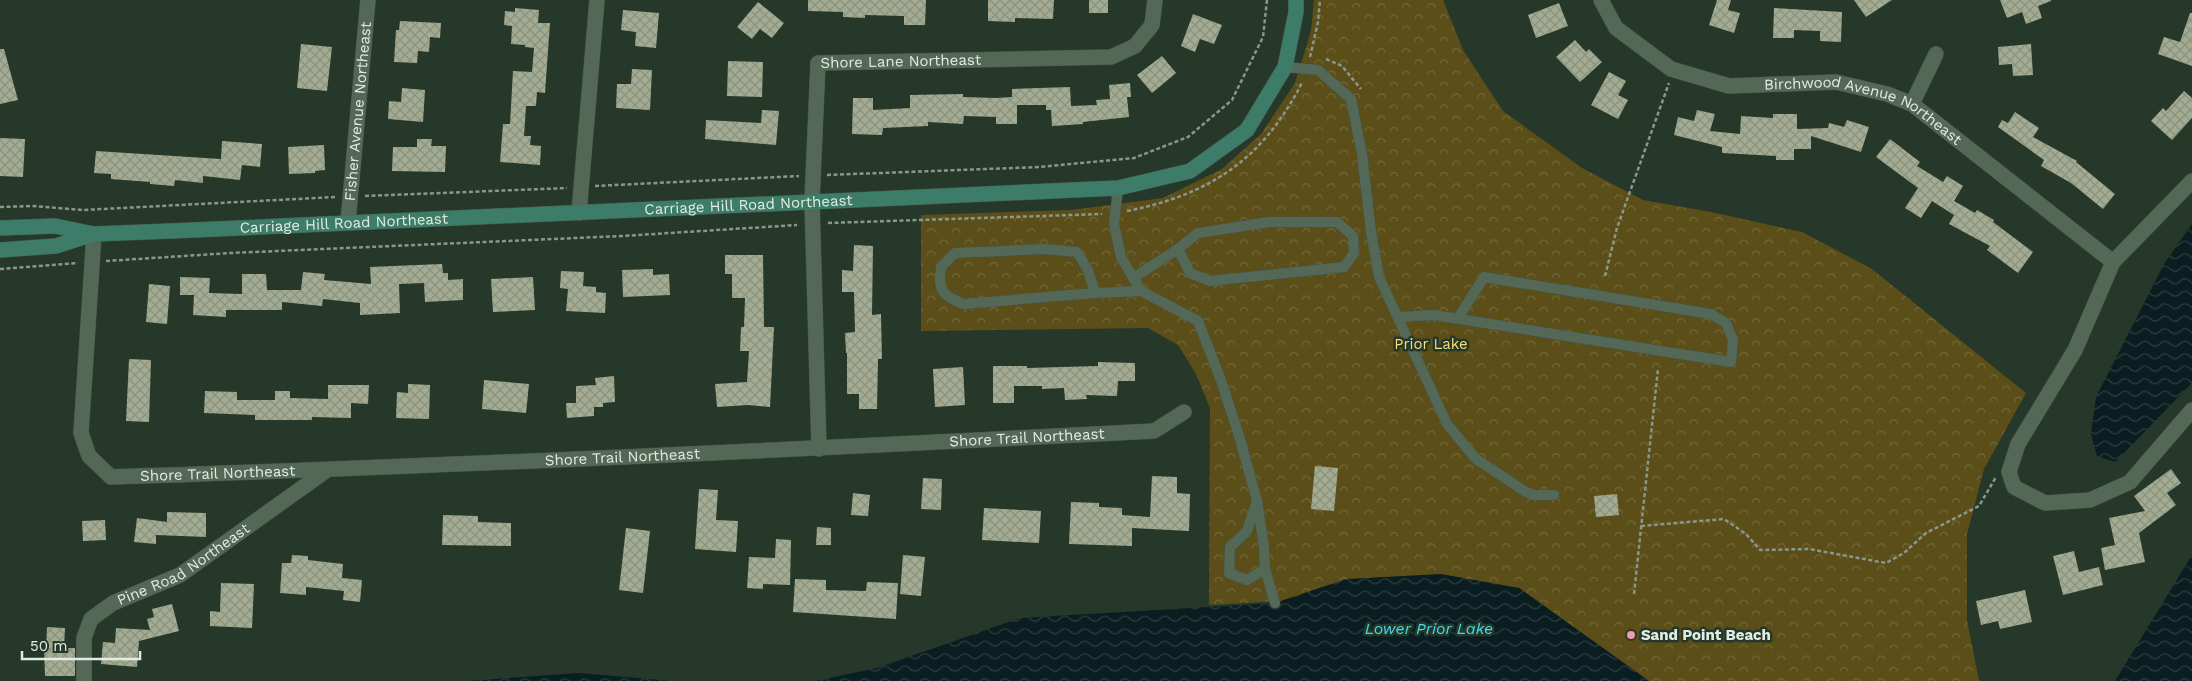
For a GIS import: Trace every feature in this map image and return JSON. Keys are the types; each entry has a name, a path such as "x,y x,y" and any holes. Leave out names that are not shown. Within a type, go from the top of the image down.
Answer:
{"street":[{"name":"Fisher Avenue Northeast","path":"348,222 368,0"},
{"path":"579,212 597,0"},
{"name":"Shore Lane Northeast","path":"819,449 812,201 818,63 1111,57 1135,46 1152,25 1154,0"},
{"name":"Carriage Hill Road Northeast","path":"0,228 55,226 94,234 1118,188 1190,171 1247,130 1285,67 1296,12 1296,0"},
{"name":"Birchwood Avenue Northeast","path":"1602,0 1616,28 1671,69 1729,86 1836,82 1887,94 1912,104 2113,262"},
{"path":"1912,104 1936,54"},
{"path":"2192,181 2113,262 2075,350 2018,444 2009,472 2014,487 2045,503 2090,500 2130,482 2192,410"},
{"name":"Carriage Hill Road Northeast","path":"0,250 56,246 94,234"},
{"name":"Shore Trail Northeast","path":"94,234 81,433 89,456 111,477 327,470 819,449 1154,431 1184,412"},
{"name":"Pine Road Northeast","path":"84,681 84,638 91,619 113,603 180,575 327,470"}],"lane":[{"path":"1285,67 1318,70 1351,99 1362,154 1371,232 1379,277 1447,424 1476,459 1526,492 1534,495 1554,495"},
{"path":"1118,188 1114,224 1121,257 1141,291 1198,321 1224,388 1257,501 1264,547 1265,569 1275,603"},
{"path":"1133,278 1178,249 1198,233 1269,222 1337,222 1353,236 1354,253 1344,266 1210,281 1190,274 1178,249"},
{"path":"1095,294 1088,270 1077,252 1044,249 956,254 940,267 939,284 945,296 963,304 1141,291"},
{"path":"1399,317 1434,314 1458,318 1711,359 1731,362 1733,340 1726,323 1711,314 1484,277 1458,318"},
{"path":"1257,501 1247,530 1230,547 1229,573 1247,580 1265,569"}],"path":[{"path":"0,207 32,206 83,210 813,175 1039,167 1134,158 1188,138 1232,100 1263,37 1267,0"},
{"path":"1605,276 1617,228 1669,86 1671,69"},
{"path":"1634,594 1658,369"},
{"path":"1641,526 1724,519 1746,534 1760,550 1809,549 1886,563 1904,552 1926,533 1979,506 1995,478 2009,472"}],"green space":[{"name":"Prior Lake","path":"1314,0 1443,0 1463,50 1503,111 1582,168 1643,200 1711,212 1802,232 1872,269 2026,393 1984,469 1967,534 1967,620 1979,681 1649,681 1519,588 1209,605 1210,408 1196,374 1178,345 1148,328 921,331 921,215 1071,210 1163,198 1222,169 1261,134 1295,83 1311,31"}],"water":[{"path":"2192,224 2192,383 2115,462 2097,456 2091,434 2096,397 2164,264"},
{"path":"2192,555 2192,681 2115,681"},
{"name":"Lower Prior Lake","path":"1441,574 1519,588 1649,681 815,681 877,668 1020,618 1275,603 1346,579"},
{"path":"579,673 672,681 468,681"}],"building":[{"path":"808,0 926,0 925,25 904,25 904,16 865,15 865,18 843,17 843,12 808,11"},
{"path":"988,0 1054,0 1053,19 1015,18 1015,22 988,21"},
{"path":"1089,0 1108,0 1108,13 1089,13"},
{"path":"1717,0 1731,0 1728,10 1740,13 1734,33 1709,25"},
{"path":"1854,0 1892,0 1866,17"},
{"path":"2000,0 2051,1 2038,6 2042,18 2026,24 2022,12 2007,18"},
{"path":"758,2 784,23 772,38 760,29 752,39 737,27"},
{"path":"1559,3 1568,26 1536,38 1528,15"},
{"path":"515,8 539,10 538,23 550,23 545,93 537,92 536,106 526,106 524,136 531,136 530,145 541,146 540,165 500,162 503,124 510,124 513,71 532,72 534,48 511,44 512,26 504,25 505,11 515,12"},
{"path":"1774,8 1842,12 1841,42 1820,41 1820,31 1794,30 1794,38 1773,38"},
{"path":"623,10 659,13 656,48 635,46 636,32 621,30"},
{"path":"2190,13 2192,13 2192,66 2158,54 2164,37 2180,42"},
{"path":"1193,14 1222,25 1214,44 1200,39 1195,52 1181,46"},
{"path":"400,21 441,23 440,38 430,37 429,52 418,51 417,63 394,62 396,30 399,30"},
{"path":"1575,40 1586,52 1589,49 1602,62 1580,82 1556,57"},
{"path":"301,44 332,47 327,91 297,88"},
{"path":"2031,44 2033,75 2013,76 2012,64 1999,65 1998,47"},
{"path":"0,49 4,49 18,100 0,104"},
{"path":"1162,56 1176,73 1152,93 1137,75"},
{"path":"728,61 763,62 762,97 727,96"},
{"path":"632,69 652,70 650,110 616,108 617,84 631,84"},
{"path":"1609,72 1626,81 1618,95 1628,100 1618,119 1591,105"},
{"path":"1130,83 1131,97 1127,97 1129,117 1083,122 1083,124 1052,126 1051,110 1046,110 1046,105 1017,105 1017,124 996,124 996,117 964,116 963,124 928,122 928,126 883,128 882,135 852,134 853,98 873,98 873,110 910,108 910,95 963,94 963,97 996,98 1012,97 1012,89 1070,87 1071,106 1097,105 1096,100 1110,99 1109,85"},
{"path":"402,88 425,90 423,122 388,119 389,101 401,102"},
{"path":"2184,91 2192,98 2192,118 2172,140 2151,121 2163,108 2166,111"},
{"path":"762,110 779,111 776,145 705,139 706,120 761,123"},
{"path":"1697,110 1715,114 1710,131 1740,134 1741,116 1773,118 1773,114 1797,114 1797,129 1828,128 1829,123 1844,127 1847,120 1869,127 1861,152 1811,136 1811,149 1794,149 1794,160 1776,160 1776,156 1722,153 1722,147 1674,135 1678,117 1694,121"},
{"path":"2015,112 2039,128 2033,137 2077,161 2115,194 2103,209 2071,183 2041,166 2044,160 1998,127 2002,120 2008,123"},
{"path":"0,138 25,139 23,177 0,176"},
{"path":"417,139 432,139 431,146 446,146 445,172 392,171 393,147 417,147"},
{"path":"1890,139 1920,162 1917,166 1943,182 1947,176 1963,186 1954,201 1975,213 1977,210 1994,220 1993,222 2033,252 2018,273 1987,250 1990,246 1949,224 1954,215 1932,201 1921,218 1905,208 1918,188 1876,157"},
{"path":"222,141 262,144 260,167 242,165 240,180 203,176 203,183 175,180 174,186 111,179 111,174 94,173 96,151 221,159"},
{"path":"324,145 325,170 315,171 315,173 289,174 288,147"},
{"path":"854,245 873,246 872,315 881,314 882,359 878,359 877,409 859,409 859,394 847,394 845,333 855,332 854,292 842,292 842,270 853,271"},
{"path":"725,255 763,255 764,327 774,327 770,407 748,405 717,407 715,384 747,382 749,351 740,351 741,327 744,327 745,298 732,298 732,274 725,274"},
{"path":"442,264 443,273 448,273 448,280 463,279 463,300 425,302 424,283 399,284 400,313 360,315 360,303 323,299 322,306 282,302 282,310 226,310 226,317 193,315 194,295 180,295 180,277 210,278 209,293 242,294 242,274 266,274 267,290 301,290 303,272 325,274 324,280 371,284 370,267"},
{"path":"653,269 653,275 669,274 670,295 623,297 622,270"},
{"path":"561,271 584,272 583,286 596,287 596,292 606,293 605,313 566,311 568,289 560,288"},
{"path":"533,277 535,310 493,312 491,279"},
{"path":"149,284 170,286 167,324 146,322"},
{"path":"129,359 151,360 149,422 126,421"},
{"path":"1098,362 1135,363 1135,381 1118,381 1117,396 1086,395 1087,399 1065,400 1064,388 1042,389 1042,386 1014,386 1014,403 993,403 993,366 1027,366 1027,368 1098,366"},
{"path":"963,367 965,405 935,407 933,369"},
{"path":"614,376 615,402 603,403 603,407 594,407 594,416 567,418 566,403 576,403 576,386 596,385 595,378"},
{"path":"484,380 529,384 526,413 482,409"},
{"path":"408,384 430,385 429,419 396,418 397,392 408,393"},
{"path":"328,385 369,385 368,404 351,403 351,418 312,417 312,420 255,420 255,415 204,413 205,391 237,392 237,400 275,400 275,391 290,391 290,398 328,399"},
{"path":"1315,466 1338,468 1334,511 1311,509"},
{"path":"2171,469 2181,483 2167,493 2176,505 2139,533 2145,562 2105,570 2101,548 2115,545 2109,518 2145,511 2134,496"},
{"path":"1152,476 1177,477 1177,493 1190,494 1189,531 1132,528 1132,546 1069,544 1071,502 1099,503 1099,507 1122,508 1122,515 1150,517"},
{"path":"923,478 942,479 941,510 921,509"},
{"path":"699,489 718,490 716,520 738,521 736,552 695,549"},
{"path":"853,493 870,495 868,516 851,515"},
{"path":"1617,494 1619,515 1596,517 1594,496"},
{"path":"984,508 1041,511 1039,543 982,540"},
{"path":"167,512 206,513 206,537 156,535 156,544 134,542 137,518 167,522"},
{"path":"443,515 478,516 478,522 511,523 511,546 442,545"},
{"path":"105,520 106,540 83,541 82,521"},
{"path":"817,527 831,528 831,545 816,545"},
{"path":"626,528 650,531 643,593 619,590"},
{"path":"776,539 791,540 790,585 763,584 763,589 747,588 749,557 775,558"},
{"path":"2074,551 2079,572 2099,567 2103,585 2063,595 2053,556"},
{"path":"292,555 308,556 308,560 343,564 342,578 362,580 360,602 343,600 344,591 306,587 306,595 280,593 282,563 291,563"},
{"path":"903,555 925,557 921,596 900,594"},
{"path":"795,579 826,580 826,590 866,591 867,582 898,583 896,619 793,612"},
{"path":"221,583 254,584 252,628 210,626 210,611 220,612"},
{"path":"2025,590 2032,622 2000,629 1998,621 1981,625 1976,601"},
{"path":"172,604 179,631 139,641 137,667 101,664 103,642 115,643 116,628 150,630 147,619 154,617 152,609"},
{"path":"47,627 65,628 64,648 75,648 75,676 45,676 44,648 46,648"}],"place":[{"name":"Sand Point Beach","path":"1631,635"}]}
